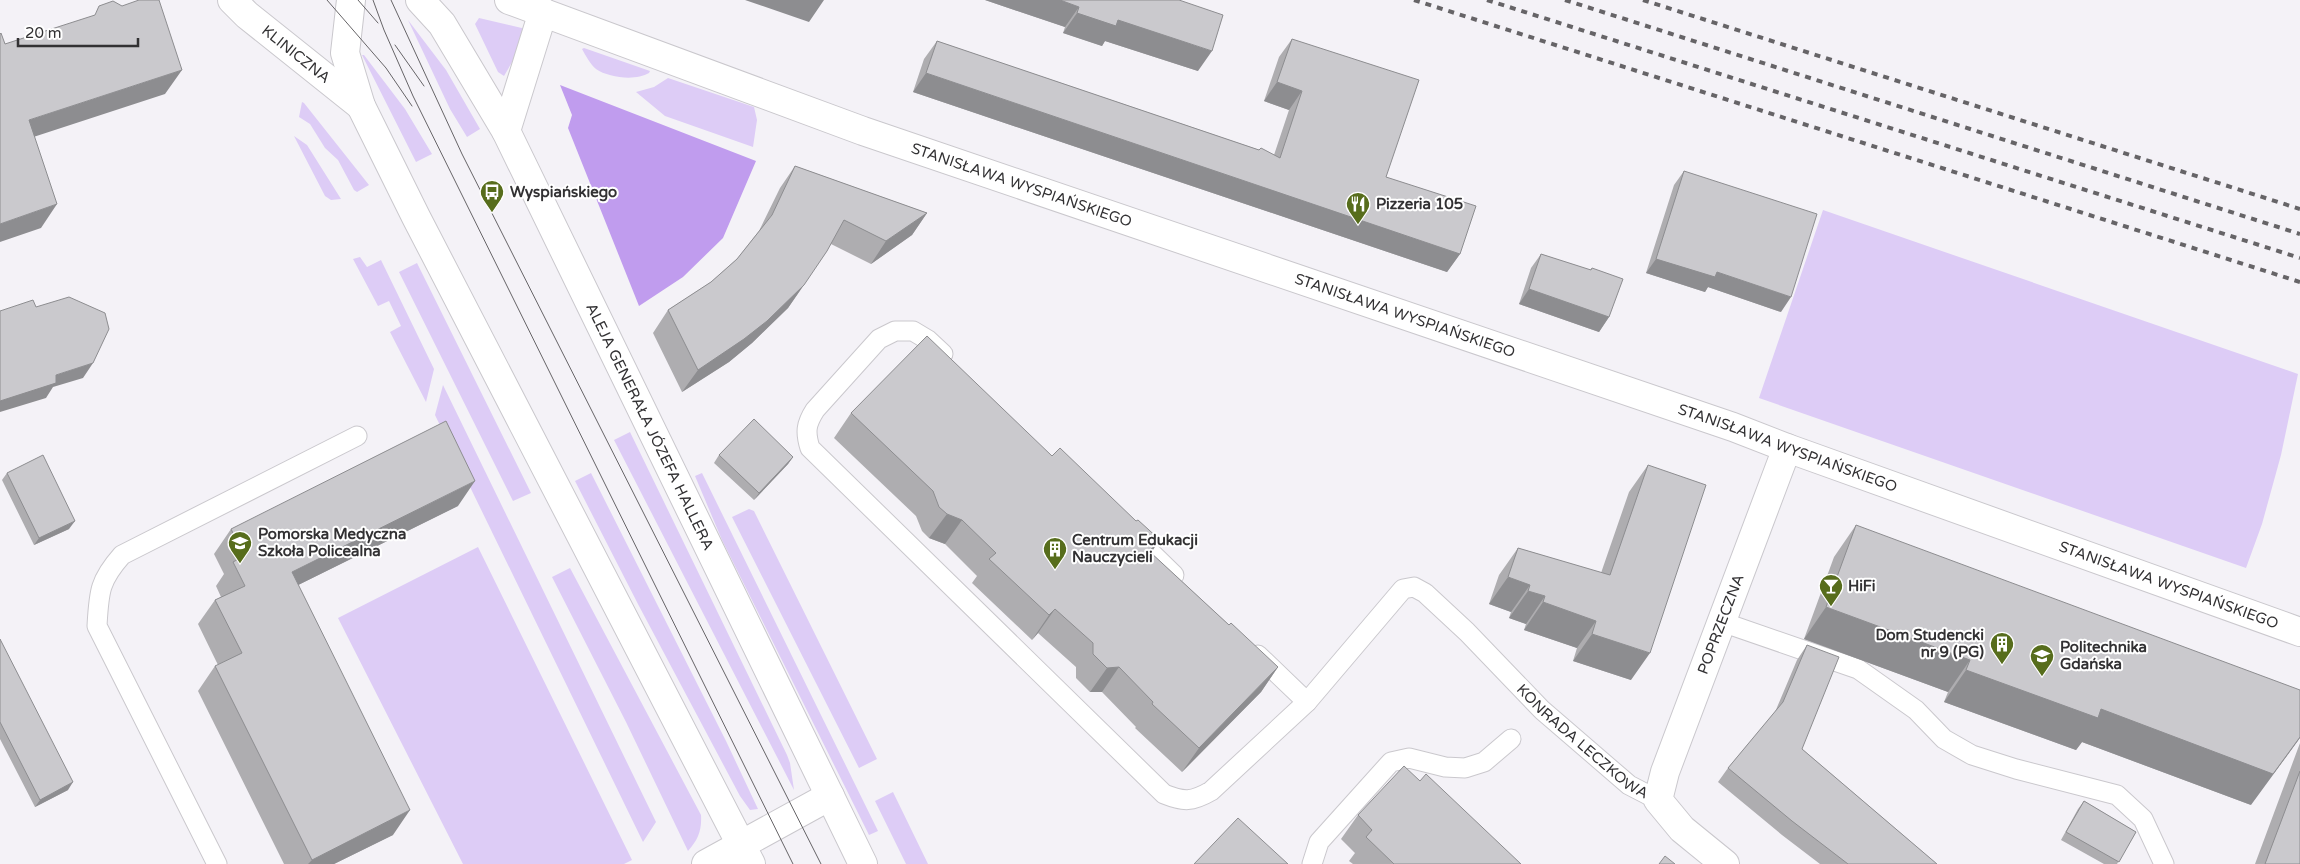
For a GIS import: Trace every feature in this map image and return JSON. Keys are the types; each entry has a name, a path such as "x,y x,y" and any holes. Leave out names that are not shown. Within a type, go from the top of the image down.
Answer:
{"street":[{"name":"KLINICZNA","path":"232,0 246,15 362,106"},
{"path":"351,0 345,53 362,106 416,217 746,854"},
{"name":"ALEJA GENERAŁA JÓZEFA HALLERA","path":"420,0 442,24 506,131 863,864"},
{"name":"STANISŁAWA WYSPIAŃSKIEGO","path":"509,0 863,131 1733,427 2300,632"},
{"path":"506,131 543,12"},
{"name":"POPRZECZNA","path":"1658,800 1665,772 1787,448"},
{"path":"706,864 746,854 830,796"},
{"name":"KONRADA LECZKOWA","path":"1658,800 1682,828 1725,864"}],"lane":[{"name":"KONRADA LECZKOWA","path":"957,367 928,340 913,331 895,331 880,339 815,410 808,421 806,435 810,448 1164,794 1180,800 1196,799 1211,791 1307,702 1403,589 1414,587 1425,593 1467,632 1542,710 1630,785 1658,800"},
{"path":"217,864 97,626 99,590 109,570 122,555 357,436"},
{"path":"1121,524 1186,586"},
{"path":"1722,622 1858,669 1916,710 1944,738 1972,755 2016,769 2117,795 2143,819 2164,864"},
{"path":"1243,641 1307,702"},
{"path":"1312,864 1319,842 1390,762 1409,758 1445,767 1465,768 1484,762 1511,739"}],"shaded area":[{"path":"479,18 526,29 522,45 504,76 498,72 475,24"},
{"path":"408,20 446,70 480,129 467,137 450,109"},
{"path":"584,48 650,71 644,75 630,78 608,75 594,67 582,49"},
{"path":"362,55 364,55 405,109 432,154 416,162"},
{"path":"668,78 754,107 757,120 753,147 665,116 636,92 654,87"},
{"path":"560,85 756,161 723,238 683,277 639,306 568,128 572,115"},
{"path":"302,102 369,185 357,192 354,190 338,160 325,148 310,124 299,117"},
{"path":"294,136 307,145 341,199 331,200 325,196"},
{"path":"1823,210 2298,374 2281,455 2262,524 2246,568 1759,398"},
{"path":"360,257 367,267 381,260 434,369 426,402 390,332 401,326 389,301 378,306 353,259"},
{"path":"417,263 531,493 513,501 399,272"},
{"path":"443,385 656,822 643,842 435,415"},
{"path":"630,432 787,755 794,790 614,440"},
{"path":"591,473 726,741 758,809 750,810 740,796 575,481"},
{"path":"702,473 878,831 869,835 722,540 695,476"},
{"path":"749,509 754,511 877,759 859,768 732,517"},
{"path":"478,547 632,860 624,864 463,864 338,618"},
{"path":"570,568 701,815 699,834 688,851 626,722 552,577"},
{"path":"893,792 928,864 906,864 875,801"}],"building":[{"path":"139,0 159,0 182,70 29,120 57,204 0,224 0,34 5,44 95,15 99,6 113,1 122,6"},
{"path":"1060,0 1179,0 1223,15 1212,51 1118,20 1116,26 1077,13 1079,7"},
{"path":"1292,39 1419,80 1386,177 1476,206 1460,254 926,73 937,41 1259,150 1261,148 1280,158 1302,91 1277,82"},
{"path":"795,166 927,213 886,241 844,220 827,251 804,285 767,321 698,370 668,310 711,282 737,259 772,215"},
{"path":"1684,171 1817,214 1791,297 1717,272 1715,277 1656,259"},
{"path":"1541,254 1623,279 1609,317 1529,289"},
{"path":"69,297 105,313 109,329 93,363 56,375 56,383 0,401 0,311 33,300 36,307"},
{"name":"Centrum Edukacji Nauczycieli","path":"927,336 1052,456 1060,448 1136,521 1138,520 1160,540 1149,551 1229,625 1231,623 1278,667 1199,748 1152,704 1153,702 1119,667 1107,668 1093,654 1093,643 1055,609 1049,615 989,559 996,553 962,520 947,514 939,507 933,491 851,413"},
{"path":"754,419 793,457 759,493 719,455"},
{"path":"446,421 475,481 292,572 410,810 312,860 215,666 242,653 215,600 245,586 233,562 244,556 231,529"},
{"path":"43,455 75,521 39,538 7,473"},
{"path":"1648,465 1706,485 1650,653 1592,634 1596,621 1543,602 1545,596 1528,591 1530,585 1508,577 1518,548 1610,575"},
{"path":"1856,525 2300,690 2300,737 2273,774 2101,709 2098,718 1966,670 1970,660 1826,607"},
{"path":"0,639 73,782 40,800 0,722"},
{"path":"1807,645 1839,657 1802,749 1937,864 1848,864 1728,768 1783,702"},
{"path":"1404,766 1420,781 1426,774 1521,864 1394,864 1366,837 1372,830 1358,815"},
{"path":"2300,771 2300,864 2265,864"},
{"path":"2084,801 2136,832 2119,862 2066,832"},
{"path":"1238,818 1288,864 1194,864"},
{"path":"1665,856 1675,864 1659,864"}],"tram line":[{"path":"327,0 386,68 412,106"},
{"path":"358,0 378,23"},
{"path":"373,0 413,96 793,864"},
{"path":"391,0 462,154 821,864"},
{"path":"395,45 424,86"}],"railway":[{"path":"1414,0 2300,282"},
{"path":"1487,0 2300,258"},
{"path":"1565,0 2300,234"},
{"path":"1643,0 2300,209"}],"place":[{"name":"Wyspiańskiego","path":"492,213"},
{"name":"Pizzeria 105","path":"1358,225"},
{"name":"Pomorska Medyczna Szkoła Policealna","path":"240,564"},
{"name":"Centrum Edukacji Nauczycieli","path":"1055,570"},
{"name":"HiFi","path":"1831,607"},
{"name":"Dom Studencki nr 9 (PG)","path":"2002,665"},
{"name":"Politechnika Gdańska","path":"2042,677"}]}
